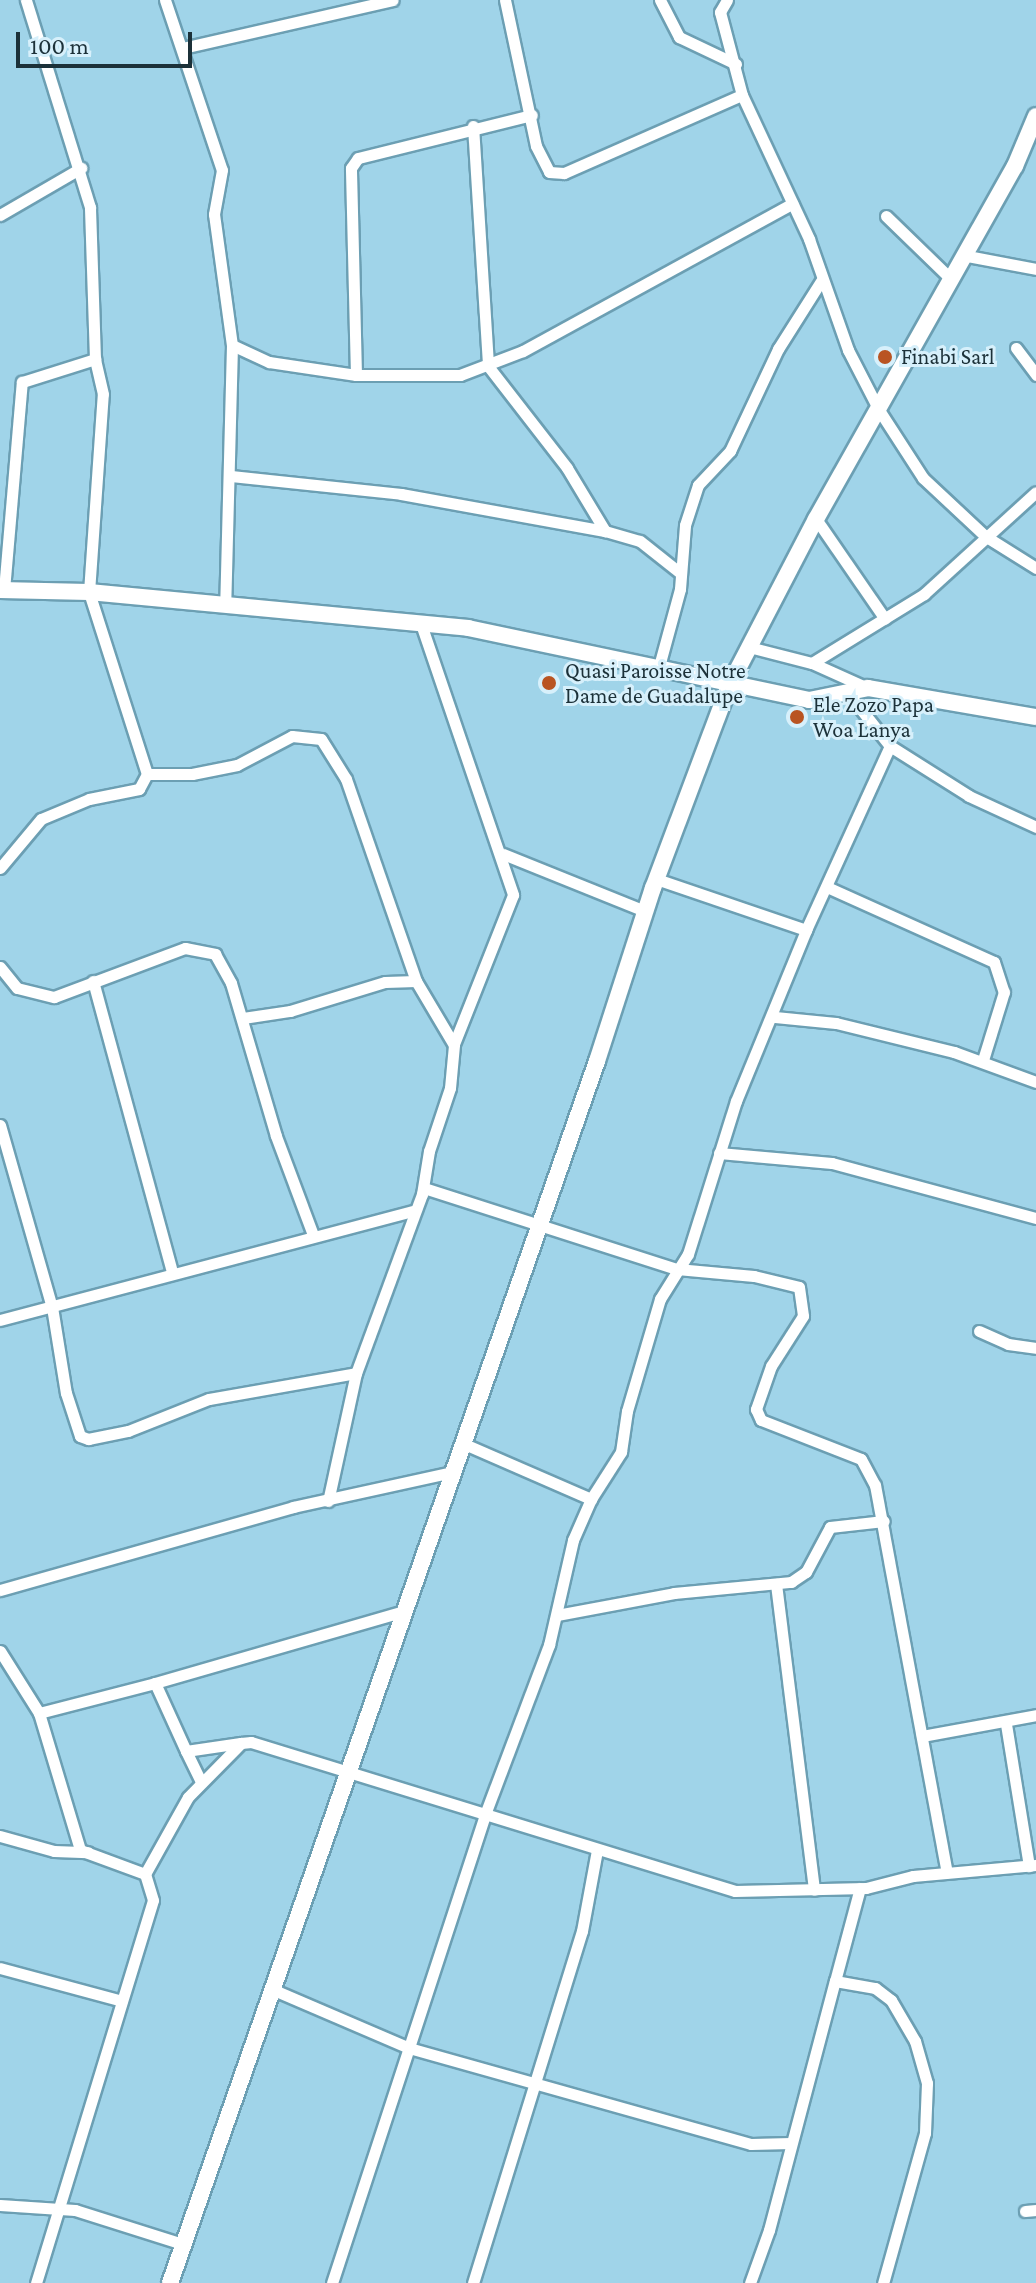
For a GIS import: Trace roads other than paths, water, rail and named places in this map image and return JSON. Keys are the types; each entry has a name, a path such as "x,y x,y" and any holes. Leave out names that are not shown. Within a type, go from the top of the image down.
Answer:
{"street":[{"path":"0,868 41,819 89,799 139,789 147,774 89,592 103,394 95,359 90,207 81,168 26,0"},
{"path":"165,0 221,156 222,184 214,214 232,345 231,476 225,605"},
{"path":"183,48 393,0"},
{"path":"505,0 543,168 564,173 742,95"},
{"path":"660,0 679,37 736,64"},
{"path":"727,0 720,12 742,95 879,410 923,478 985,536 1036,568"},
{"path":"356,375 351,168 367,152 532,115"},
{"path":"170,2283 351,1772 656,879 729,686 816,519 962,255 1015,166 1036,116"},
{"path":"473,126 488,366 567,468 605,531"},
{"path":"0,215 81,168"},
{"path":"232,345 269,362 356,375 460,375 488,366 792,204"},
{"path":"886,216 950,278"},
{"path":"962,255 1036,269"},
{"path":"658,670 680,589 685,525 698,485 730,451 778,349 821,281"},
{"path":"1016,348 1036,375"},
{"path":"95,359 22,382 2,590 89,592 468,628 729,686 809,700 868,688"},
{"path":"231,476 385,491 605,531 640,541 679,572"},
{"path":"812,663 885,619 956,568 985,536 1036,492"},
{"path":"816,519 885,619"},
{"path":"328,1501 356,1373 424,1188 429,1151 450,1088 454,1045 513,895 503,854 421,624"},
{"path":"749,647 812,663 868,688 1036,717"},
{"path":"848,693 890,746 969,796 1036,827"},
{"path":"147,774 192,774 237,765 292,736 321,739 346,779 416,981 454,1045"},
{"path":"332,2283 484,1817 524,1720 557,1615 568,1554 591,1499 621,1452 627,1411 660,1299 688,1254 719,1153 775,1017 806,930 890,746"},
{"path":"503,854 645,911"},
{"path":"656,879 806,930"},
{"path":"827,887 994,962 1004,992 983,1060"},
{"path":"0,967 17,988 54,997 185,948 207,950 226,967 276,1136 313,1235"},
{"path":"93,981 172,1272"},
{"path":"243,1018 290,1011 385,982 416,981"},
{"path":"775,1017 836,1023 983,1060 1036,1082"},
{"path":"0,1125 52,1307 66,1393 76,1429 88,1439 128,1431 209,1399 356,1373"},
{"path":"719,1153 832,1163 1036,1218"},
{"path":"424,1188 677,1269 754,1276 799,1287 803,1316 771,1366 756,1409 761,1420 861,1459 884,1521 947,1872"},
{"path":"0,1320 172,1272 277,1250 313,1235 413,1211"},
{"path":"979,1331 1008,1344 1036,1348"},
{"path":"462,1443 591,1499"},
{"path":"0,1590 328,1501 452,1472"},
{"path":"557,1615 674,1593 776,1584 806,1572 830,1527 884,1521"},
{"path":"776,1584 814,1890"},
{"path":"39,1713 404,1611"},
{"path":"0,1651 39,1713 80,1850 145,1874"},
{"path":"155,1683 201,1782"},
{"path":"922,1736 1006,1724 1036,1715"},
{"path":"186,1751 264,1743 484,1817 735,1891 814,1890 860,1888 947,1872 1032,1865 1006,1724"},
{"path":"36,2283 153,1900 145,1874 175,1816 201,1782 241,1743"},
{"path":"0,1836 54,1851 89,1852"},
{"path":"473,2283 582,1931 597,1850"},
{"path":"750,2283 860,1888"},
{"path":"0,1968 122,2001"},
{"path":"835,1981 875,1988 891,2000 915,2041 927,2083 925,2133 883,2283"},
{"path":"274,1990 409,2048 536,2080 751,2144 791,2143"},
{"path":"0,2205 58,2207 182,2244"}],"place":[{"name":"Finabi Sarl","path":"885,357"},
{"name":"Quasi Paroisse Notre Dame de Guadalupe","path":"549,683"},
{"name":"Ele Zozo Papa Woa Lanya","path":"797,717"}]}
